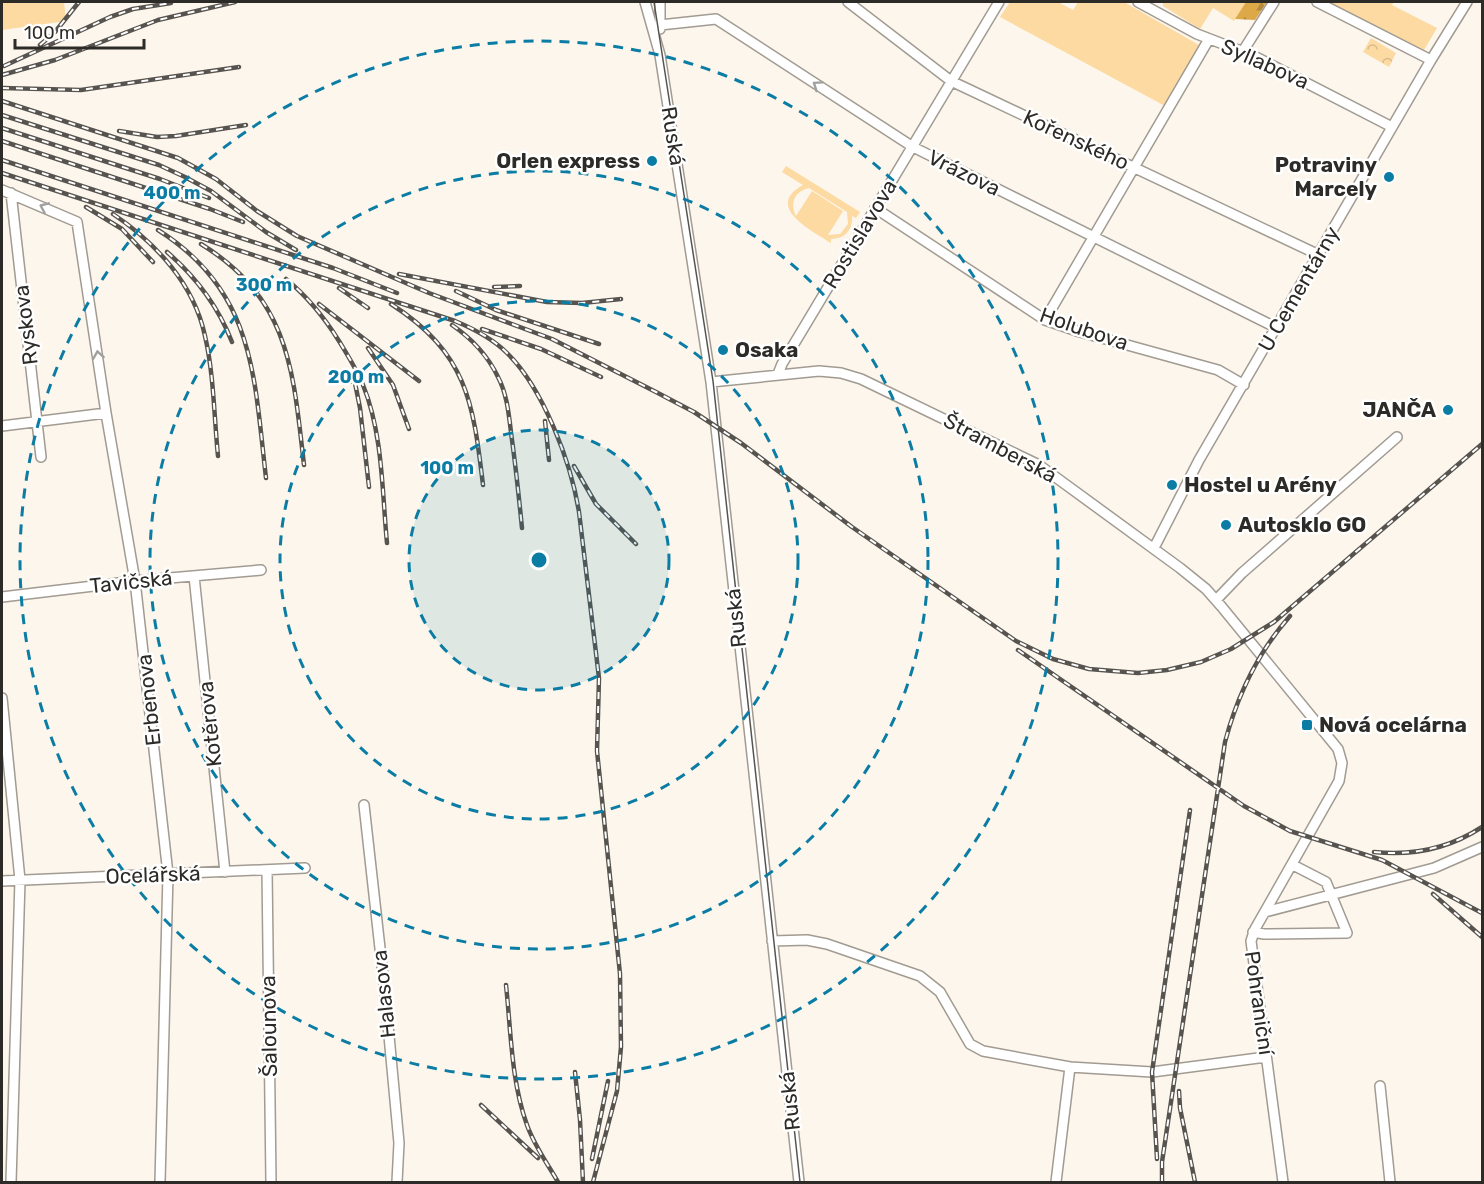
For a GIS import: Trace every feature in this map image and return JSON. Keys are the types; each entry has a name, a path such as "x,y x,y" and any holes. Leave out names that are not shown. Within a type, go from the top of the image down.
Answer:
{"street":[{"name":"Ruská","path":"645,2 660,55 711,382 799,1182"},
{"name":"Ruská","path":"660,2 660,55"},
{"name":"Kořenského","path":"848,2 951,81 1318,255"},
{"name":"Rostislavova","path":"778,374 999,2"},
{"name":"Syllabova","path":"1138,2 1156,6 1209,39 1243,51 1392,127"},
{"path":"1243,51 1274,2"},
{"path":"1317,2 1431,60"},
{"name":"U Cementárny","path":"1154,548 1199,460 1467,2"},
{"name":"Vrázova","path":"660,25 716,19 913,147 1277,328"},
{"path":"1045,320 1209,39"},
{"name":"Erbenova","path":"6,192 77,222 106,413 135,581 168,874 160,1182"},
{"name":"Ryskova","path":"6,192 41,457"},
{"name":"Holubova","path":"875,208 1045,320 1080,332 1218,370 1244,385"},
{"name":"Štramberská","path":"711,382 828,371 861,379 1039,465 1154,548 1216,600 1341,756 1341,777 1308,837"},
{"path":"2,426 106,413"},
{"path":"1216,600 1260,556 1396,437"},
{"name":"Tavičská","path":"2,597 135,581 261,570"},
{"name":"Kotěrova","path":"194,576 225,872"},
{"path":"2,698 20,880 11,1182"},
{"name":"Halasova","path":"364,805 399,1143 397,1182"},
{"name":"Pohraniční","path":"1283,1182 1251,945 1253,932 1308,837"},
{"path":"1265,912 1434,868 1482,847"},
{"path":"1253,932 1264,934 1347,933 1326,882 1293,866"},
{"name":"Ocelářská","path":"2,881 305,867"},
{"name":"Šalounova","path":"267,870 271,1182"},
{"path":"772,941 807,940 827,944 920,976 940,992 970,1044 983,1051 1070,1066 1152,1072 1266,1057"},
{"path":"1056,1182 1070,1066"},
{"path":"1380,1086 1390,1182"}],"green space":[{"path":"2,2 64,2 66,21 2,30"},
{"path":"1010,2 1058,2 1073,10 1078,2 1124,2 1199,45 1165,106 1000,17"},
{"path":"1163,2 1246,2 1234,21 1213,8 1200,29 1163,6"},
{"path":"1246,2 1267,2 1255,20 1235,19"},
{"path":"1326,2 1394,2 1392,5 1437,28 1424,50"},
{"path":"1371,38 1396,53 1389,67 1363,52"},
{"path":"786,166 860,212 856,218 852,216 851,226 847,233 831,239 831,243 795,218 788,202 792,193 803,185 782,172","holes":["809,188 847,212 848,224 840,234 828,235 843,211 812,191 796,216 793,202 800,192"]}],"tram line":[{"path":"654,2 713,381 800,1182"}],"railway":[{"path":"40,45 55,32 79,2"},
{"path":"2,75 55,60 158,20 235,2"},
{"path":"4,66 110,17 133,9 171,3"},
{"path":"2,88 81,90 239,67"},
{"path":"2,101 178,158 216,179 257,211 297,236 429,293 552,339 656,392 694,412 741,443 852,527 1016,641 1053,659 1089,669 1138,673 1167,670 1201,662 1231,649 1274,622 1482,444"},
{"path":"2,115 159,165 211,191 266,232 296,250"},
{"path":"119,131 157,137 246,125"},
{"path":"2,128 160,179 209,198"},
{"path":"2,141 210,209 243,222"},
{"path":"2,160 333,268 397,293"},
{"path":"2,173 455,321 482,334 507,353 532,386 554,427 575,492 599,678 597,751 620,974 621,1047 617,1091 593,1182"},
{"path":"86,207 122,229 153,262"},
{"path":"113,214 144,238 171,266 192,299 200,317 212,381 218,456"},
{"path":"158,230 190,254 214,280 232,308 244,339 252,371 266,478"},
{"path":"201,244 231,265 253,288 270,313 282,340 290,368 304,465"},
{"path":"167,252 205,293 220,316 232,342"},
{"path":"399,274 547,302 582,303 621,299"},
{"path":"286,279 308,300 327,324 363,385 370,404 378,443 387,543"},
{"path":"494,287 520,286"},
{"path":"339,288 368,308"},
{"path":"456,291 496,310 599,344"},
{"path":"319,304 419,381"},
{"path":"391,304 416,322 436,341 462,381 475,428 483,485"},
{"path":"452,325 484,355 494,369 504,392 509,415 522,528"},
{"path":"482,329 541,349 601,377"},
{"path":"368,348 393,385 409,429"},
{"path":"355,383 369,487"},
{"path":"545,421 549,460"},
{"path":"574,466 596,504 636,544"},
{"path":"1162,1182 1162,1162 1225,742 1242,692 1250,676 1268,645 1290,616"},
{"path":"1018,650 1244,806 1290,831 1382,860 1482,913"},
{"path":"1157,1159 1152,1072 1190,810"},
{"path":"1374,852 1402,853 1430,849 1457,840 1482,827"},
{"path":"1433,894 1482,937"},
{"path":"506,985 512,1056 522,1108 533,1140 558,1182"},
{"path":"575,1072 583,1182"},
{"path":"592,1159 608,1081"},
{"path":"1179,1091 1180,1108 1195,1182"},
{"path":"481,1105 538,1158"}],"place":[{"name":"Orlen express","path":"652,161"},
{"name":"Potraviny Marcely","path":"1389,177"},
{"name":"Osaka","path":"723,350"},
{"name":"JANČA","path":"1448,410"},
{"name":"Hostel u Arény","path":"1172,485"},
{"name":"Autosklo GO","path":"1226,525"},
{"name":"Nová ocelárna","path":"1307,725"}]}
